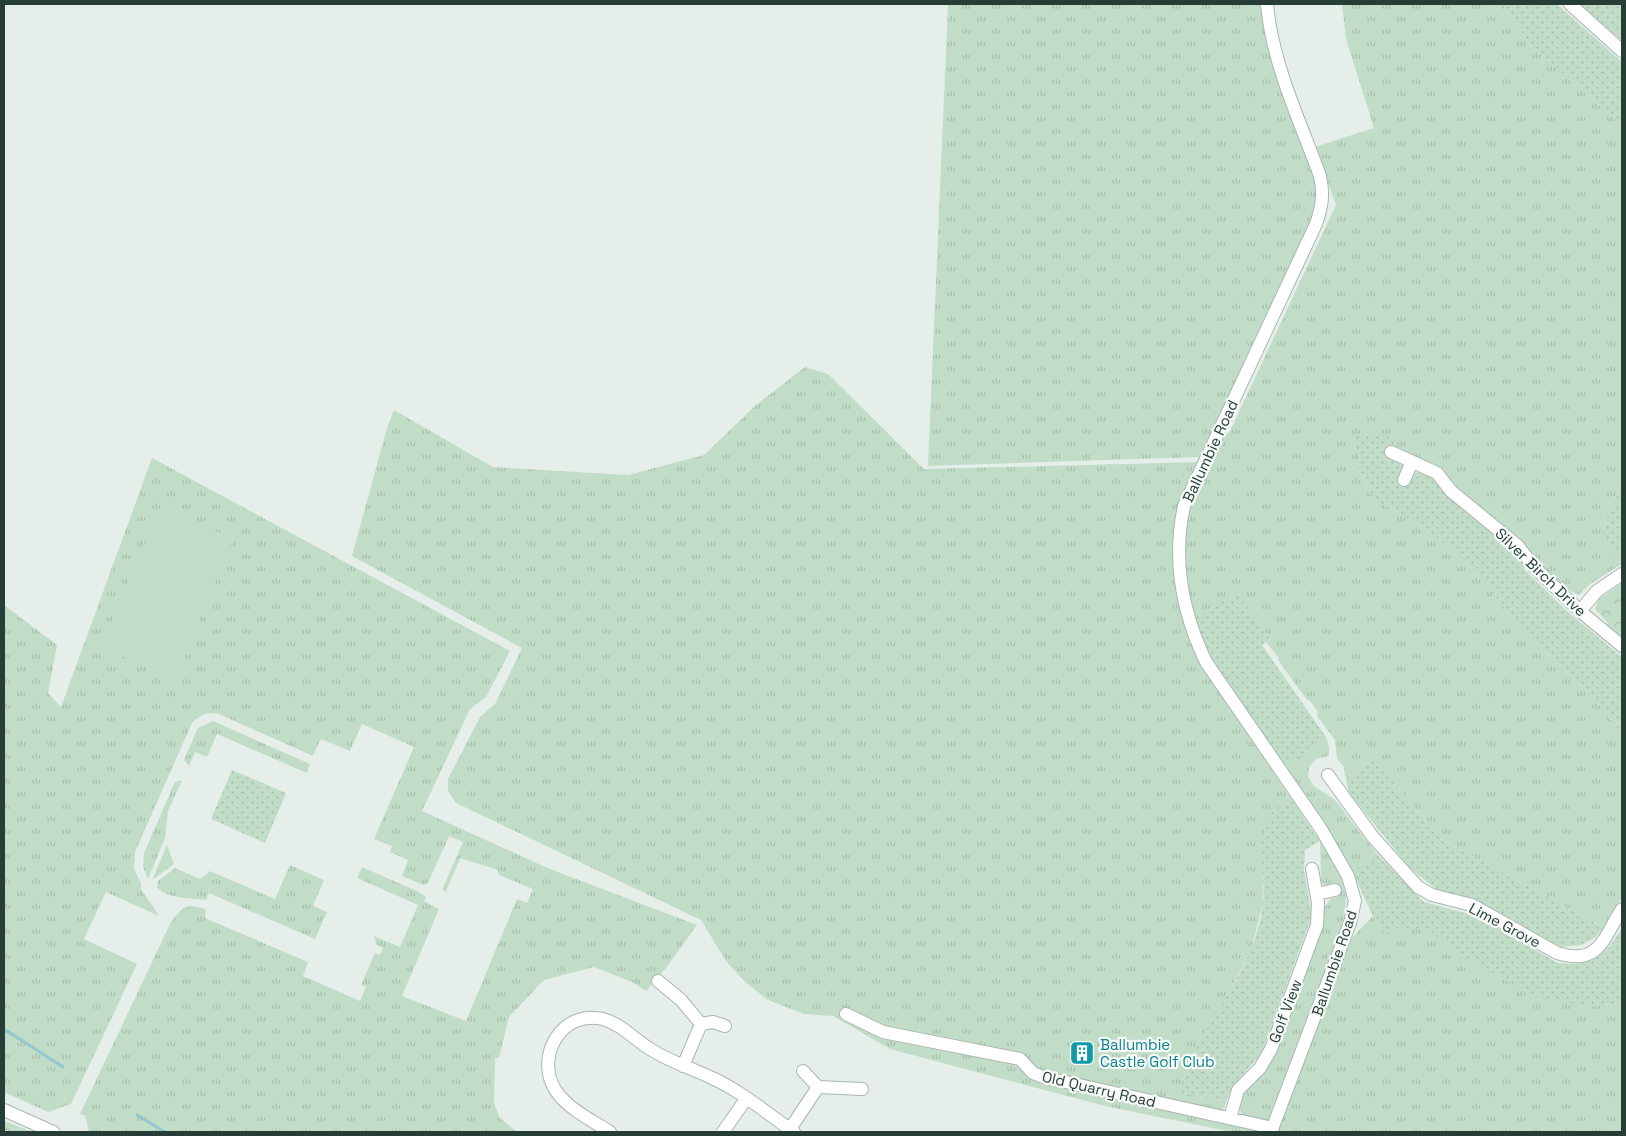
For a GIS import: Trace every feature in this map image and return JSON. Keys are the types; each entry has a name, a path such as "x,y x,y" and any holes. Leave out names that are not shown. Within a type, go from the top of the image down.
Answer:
{"street":[{"name":"Ballumbie Road","path":"1267,4 1268,16 1287,88 1320,176 1323,191 1322,205 1312,233 1184,506 1179,532 1178,571 1191,628 1206,662 1321,829 1348,876 1355,900 1350,923 1272,1130"},
{"path":"1570,4 1622,51"},
{"name":"Silver Birch Drive","path":"1391,452 1437,473 1451,491 1518,546 1534,567 1580,611 1622,646"},
{"path":"1404,480 1412,462"},
{"path":"1580,611 1598,590 1622,574"},
{"name":"Lime Grove","path":"1328,775 1373,837 1418,887 1432,895 1472,905 1557,953 1572,958 1586,956 1598,948 1608,937 1622,909"},
{"name":"Golf View","path":"1230,1118 1238,1090 1260,1068 1271,1049 1317,925 1317,894 1312,869"},
{"path":"1317,894 1335,890"},
{"path":"658,981 681,1000 701,1024"},
{"name":"Old Quarry Road","path":"846,1014 883,1032 1020,1059 1034,1073 1043,1077 1230,1118 1272,1130"},
{"path":"610,1132 578,1111 557,1093 549,1078 547,1059 551,1046 560,1032 570,1025 585,1019 602,1019 617,1026 651,1050 683,1066 714,1078 792,1131 818,1087"},
{"path":"701,1024 713,1022 725,1026"},
{"path":"683,1066 701,1024"},
{"path":"803,1071 818,1087 862,1089"},
{"path":"723,1132 746,1099"},
{"path":"4,1110 53,1132"}],"green space":[{"path":"948,4 1261,4 1280,88 1316,178 1319,201 1312,222 1199,457 928,466"},
{"path":"1342,4 1502,4 1529,43 1622,126 1622,480 1603,528 1603,542 1622,561 1622,564 1590,584 1579,595 1567,589 1565,591 1393,448 1396,441 1358,470 1379,503 1424,527 1464,562 1488,587 1523,632 1589,692 1622,734 1622,897 1604,927 1441,839 1372,758 1346,779 1344,767 1337,759 1335,740 1317,716 1318,712 1278,660 1279,658 1266,642 1270,639 1237,594 1184,623 1197,659 1292,800 1272,811 1262,854 1263,904 1251,949 1220,1010 1195,1050 1178,1092 1226,1101 1225,1107 1220,1110 1242,1114 1240,1110 1242,1093 1264,1070 1320,933 1324,919 1324,906 1326,906 1330,899 1339,896 1336,883 1325,885 1321,881 1320,841 1340,874 1346,896 1344,920 1271,1112 1281,1116 1345,945 1373,916 1384,933 1425,926 1461,955 1593,1006 1622,1003 1622,1132 1232,1132 1105,1106 890,1049 833,1016 804,1014 768,1000 745,982 726,961 701,920 456,803 448,791 448,779 480,717 495,704 522,648 352,556 387,428 394,410 493,467 628,475 704,455 756,405 805,367 828,374 924,469 1201,462 1230,431 1336,205 1315,147 1374,128 1346,39"},
{"path":"1502,4 1557,4 1622,62 1622,126 1529,43"},
{"path":"1580,4 1622,4 1622,41"},
{"path":"1356,435 1383,435 1396,441 1389,456 1400,461 1412,475 1422,471 1437,480 1521,555 1525,570 1568,612 1622,657 1622,734 1589,692 1523,632 1488,587 1464,562 1424,527 1379,503 1358,470"},
{"path":"152,458 510,651 486,697 470,709 422,811 550,869 697,925 666,968 646,991 632,982 594,967 544,980 509,1017 499,1058 495,1058 494,1104 500,1118 517,1132 89,1132 85,1116 80,1114 171,922 182,909 189,906 206,909 205,918 308,962 303,976 360,1001 366,987 361,985 375,953 380,955 383,948 376,944 374,936 400,947 418,905 357,878 362,867 419,892 426,897 424,901 439,909 402,996 466,1021 517,899 527,903 533,889 499,875 498,870 460,858 446,892 442,890 463,842 449,836 428,883 423,885 402,876 408,860 390,852 392,846 374,839 414,747 362,724 350,751 321,739 313,756 219,714 204,714 192,723 135,852 134,869 141,883 141,889 159,916 106,892 84,939 137,964 71,1104 48,1112 4,1092 4,605 57,645 48,693 61,707"},
{"path":"1622,480 1622,561 1603,542 1603,528"},
{"path":"160,508 234,539 175,678 101,647"},
{"path":"1622,583 1622,641 1605,626 1608,623 1595,609 1599,599"},
{"path":"1237,593 1270,639 1262,645 1326,737 1285,767 1209,659 1192,619"},
{"path":"213,721 310,764 307,773 217,734 207,757 195,752 189,766 184,760 198,728"},
{"path":"1326,737 1329,756 1316,759 1309,767 1308,776 1314,786 1335,800 1376,853 1352,871 1285,767"},
{"path":"1372,758 1441,839 1604,927 1596,937 1581,945 1561,947 1474,899 1436,889 1410,868 1349,793 1346,779"},
{"path":"232,770 286,793 265,843 211,819"},
{"path":"182,780 168,811 165,838 148,879 143,867 144,853 175,782"},
{"path":"1292,800 1320,841 1305,850 1304,870 1312,916 1262,1052 1238,1081 1226,1101 1178,1092 1195,1050 1236,980 1253,944 1259,925 1264,894 1263,832 1272,812"},
{"path":"167,845 174,864 152,880"},
{"path":"1376,853 1424,902 1476,916 1558,963 1580,963 1597,958 1610,946 1622,928 1622,1003 1593,1006 1535,997 1461,955 1425,927 1384,933 1373,916 1352,871"},
{"path":"290,865 324,880 313,906 327,912 315,939 209,893 206,900 174,896 157,888 158,881 175,868 200,879 210,871 275,899"},
{"path":"4,1121 32,1132 4,1132"}],"waterway":[{"path":"4,1029 63,1067"},
{"path":"137,1115 165,1132"}],"place":[{"name":"Ballumbie Castle Golf Club","path":"1082,1053"}]}
